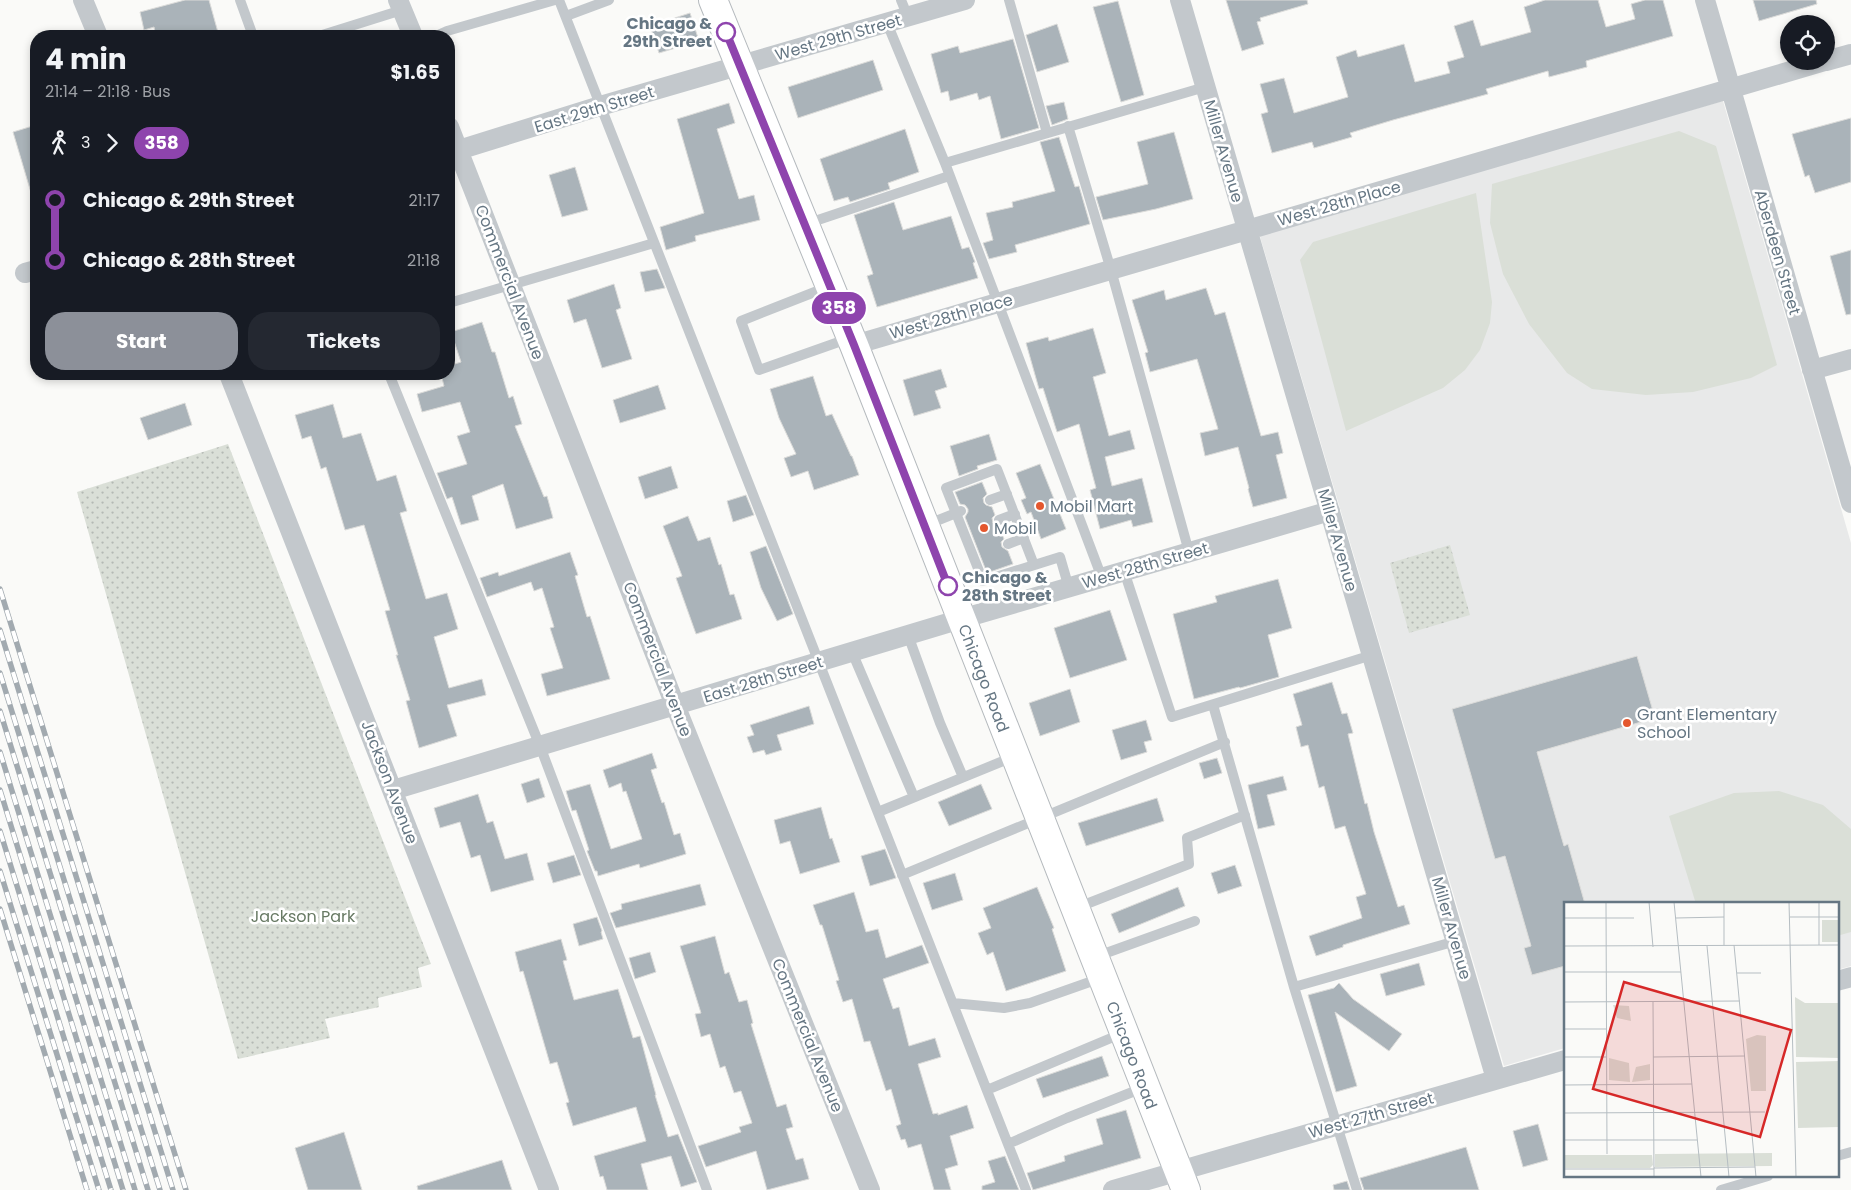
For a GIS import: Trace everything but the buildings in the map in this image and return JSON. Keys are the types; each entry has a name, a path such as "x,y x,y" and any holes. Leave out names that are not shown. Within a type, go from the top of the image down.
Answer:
{"main road":[{"name":"Chicago Road","path":"713,0 852,341 1182,1180"}],"street":[{"path":"83,0 96,30"},
{"name":"West 29th Street","path":"739,66 887,23 905,8 965,0"},
{"name":"Miller Avenue","path":"1180,0 1496,1079"},
{"name":"Aberdeen Street","path":"1705,0 1851,503"},
{"path":"400,5 410,30"},
{"name":"West 28th Place","path":"1835,58 1851,54"},
{"name":"East 29th Street","path":"455,151 600,106 739,66"},
{"name":"West 28th Place","path":"852,341 997,303 1795,70"},
{"name":"Commercial Avenue","path":"455,157 511,285 870,1190"},
{"path":"1812,370 1851,359"},
{"name":"Jackson Avenue","path":"231,380 549,1190"},
{"name":"West 28th Street","path":"961,619 1330,511"},
{"name":"East 28th Street","path":"393,790 961,619"},
{"path":"1838,981 1851,977"},
{"name":"West 27th Street","path":"1113,1190 1182,1180 1337,1125 1564,1060"}],"lane":[{"path":"240,0 251,30"},
{"path":"451,30 555,0"},
{"path":"559,0 1026,1190"},
{"path":"566,16 609,0"},
{"path":"1009,0 1047,133"},
{"path":"335,30 400,5"},
{"path":"887,23 950,176 1102,578"},
{"path":"944,163 1205,87"},
{"path":"1068,126 1111,270 1189,552"},
{"path":"804,225 950,176"},
{"path":"455,301 654,243"},
{"path":"830,286 741,320 759,370 852,341"},
{"path":"391,380 540,746 707,1190"},
{"path":"1034,565 997,469 946,488 967,532 983,581 1060,557 1069,588"},
{"path":"990,500 1007,494"},
{"path":"924,526 959,512"},
{"path":"999,520 1015,514"},
{"path":"1008,544 1024,538"},
{"path":"1124,571 1172,717 1372,655"},
{"path":"908,635 940,723 963,777"},
{"path":"852,652 914,797"},
{"path":"1213,705 1294,987 1357,1190"},
{"path":"902,875 1224,742"},
{"path":"878,812 1015,756"},
{"path":"1075,909 1189,864 1187,838 1245,815"},
{"path":"952,1004 1004,1008 1030,1003 1098,967 1195,921"},
{"path":"1294,987 1456,941"},
{"path":"987,1090 1124,1033"},
{"path":"1008,1144 1145,1088"},
{"path":"1838,1156 1851,1152"},
{"path":"1720,1190 1761,1178"}],"shaded area":[{"name":"Grant Elementary School","path":"1723,101 1851,543 1851,966 1838,970 1838,902 1564,902 1564,1048 1504,1066 1259,233"}],"green space":[{"path":"1679,131 1716,146 1777,365 1751,378 1693,392 1646,395 1592,389 1567,373 1529,324 1503,274 1490,223 1492,184"},
{"path":"1476,193 1492,302 1490,323 1480,350 1465,370 1443,388 1346,431 1300,260 1313,242"},
{"name":"Jackson Park","path":"228,444 431,964 418,968 422,987 378,998 379,1007 325,1019 330,1038 238,1059 77,492"},
{"path":"1450,545 1470,615 1409,633 1390,563"},
{"path":"1779,791 1823,805 1851,829 1851,932 1838,936 1838,902 1695,902 1669,816 1734,793"}],"railway":[{"path":"0,589 186,1190"},
{"path":"0,630 173,1190"},
{"path":"0,673 160,1190"},
{"path":"0,711 148,1190"},
{"path":"0,752 135,1190"},
{"path":"0,790 123,1190"},
{"path":"0,831 111,1190"},
{"path":"0,871 99,1190"},
{"path":"0,909 87,1190"}],"bus line":[{"name":"358","path":"726,32 854,345 948,586"}],"place":[{"name":"Chicago & 29th Street","path":"726,32"},
{"name":"Mobil Mart","path":"1040,506"},
{"name":"Mobil","path":"984,528"},
{"name":"Chicago & 28th Street","path":"948,586"},
{"name":"Grant Elementary School","path":"1627,723"}]}
